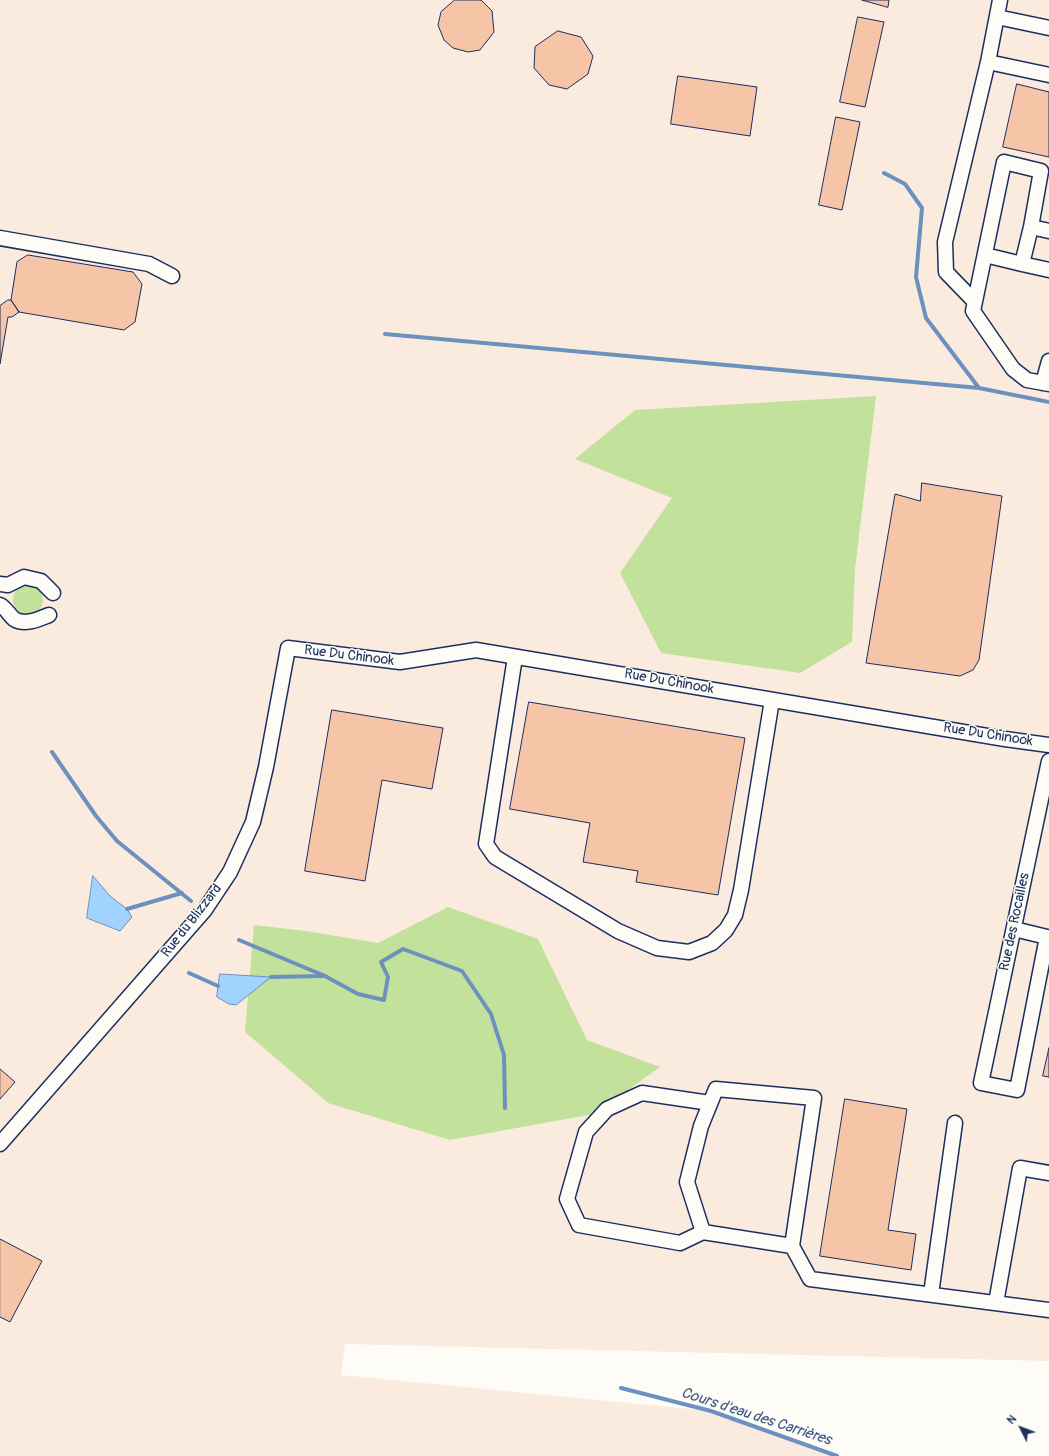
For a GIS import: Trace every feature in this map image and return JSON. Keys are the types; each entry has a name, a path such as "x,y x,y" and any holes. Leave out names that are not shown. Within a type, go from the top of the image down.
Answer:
{"street":[{"path":"975,302 946,272 945,242 988,62 1000,0"},
{"path":"997,17 1049,28"},
{"path":"988,62 1049,75"},
{"path":"1022,264 1042,171 1004,162 973,311 1013,369 1027,380 1046,384 1049,361"},
{"path":"1031,227 1049,231"},
{"path":"0,238 149,264 172,276"},
{"path":"985,255 1049,270"},
{"path":"0,584 8,585 24,577 41,580 53,593"},
{"path":"0,605 4,607 15,619 29,622 49,615"},
{"name":"Rue Du Chinook","path":"288,648 400,662 476,650 1005,739 1049,745"},
{"name":"Rue du Blizzard","path":"0,1144 204,911 230,872 253,822 266,767 288,648"},
{"path":"515,657 486,844 495,857 618,931 657,948 689,952 712,943 726,930 735,915 741,890 772,700"},
{"name":"Rue des Rocailles","path":"1048,932 1017,1090 981,1083 1047,784 1049,761"},
{"path":"1014,929 1048,932"},
{"path":"703,1232 687,1182 701,1126 716,1089 814,1098 792,1246 810,1279 1049,1310"},
{"path":"710,1103 642,1093 607,1109 586,1132 567,1199 579,1225 680,1243 703,1232 792,1246"},
{"path":"931,1294 955,1123"},
{"path":"996,1303 1020,1168 1049,1173"}],"shaded area":[{"path":"0,0 1049,0 1049,1361 345,1344 341,1375 711,1411 837,1456 0,1456"}],"green space":[{"path":"876,396 855,569 852,642 800,673 661,653 620,573 672,498 575,459 635,410"},
{"path":"28,585 34,586 42,594 42,606 34,614 28,615 22,614 14,606 13,600 14,594 22,586"},
{"path":"448,907 538,939 587,1040 660,1067 594,1114 450,1140 328,1103 245,1032 254,925 306,931 378,943"}],"water":[{"path":"93,876 110,896 127,909 132,917 120,931 87,918"},
{"path":"220,974 271,977 236,1005 229,1004 217,997"}],"building":[{"path":"455,0 481,0 492,11 494,32 480,50 468,52 453,48 444,40 438,25 441,12"},
{"path":"862,0 889,0 888,7"},
{"path":"858,17 884,22 865,107 840,102"},
{"path":"558,31 581,37 593,56 588,74 567,89 549,85 534,68 535,47"},
{"path":"678,76 757,87 750,136 671,124"},
{"path":"1017,84 1049,92 1049,157 1003,147"},
{"path":"836,117 860,122 842,210 819,205"},
{"path":"28,255 133,272 142,284 135,322 124,330 19,312 11,300 17,262"},
{"path":"8,300 11,300 19,312 12,317 8,317 0,364 0,306"},
{"path":"922,483 1002,496 979,660 973,670 960,676 866,663 895,494 920,501"},
{"path":"529,702 745,738 718,895 636,882 638,871 583,862 590,823 510,809"},
{"path":"332,710 443,728 432,789 382,780 365,881 305,871"},
{"path":"1049,1048 1049,1077 1043,1076"},
{"path":"0,1069 15,1082 0,1099"},
{"path":"845,1099 907,1109 888,1230 916,1234 911,1270 820,1256"},
{"path":"0,1239 42,1261 10,1322 0,1317"}],"waterway":[{"path":"884,173 905,184 922,208 916,277 926,318 979,388"},
{"path":"385,334 979,388 1049,402"},
{"name":"Cours d'eau des Carrières","path":"52,752 96,816 117,841 191,901"},
{"path":"127,909 182,893"},
{"name":"Cours d'eau des Carrières","path":"239,940 325,976 358,994 384,1000 388,977 381,962 403,949 462,971 491,1014 504,1055 505,1108"},
{"path":"189,973 218,986"},
{"path":"271,977 323,976"},
{"name":"Cours d'eau des Carrières","path":"621,1388 711,1411 837,1456"}]}
